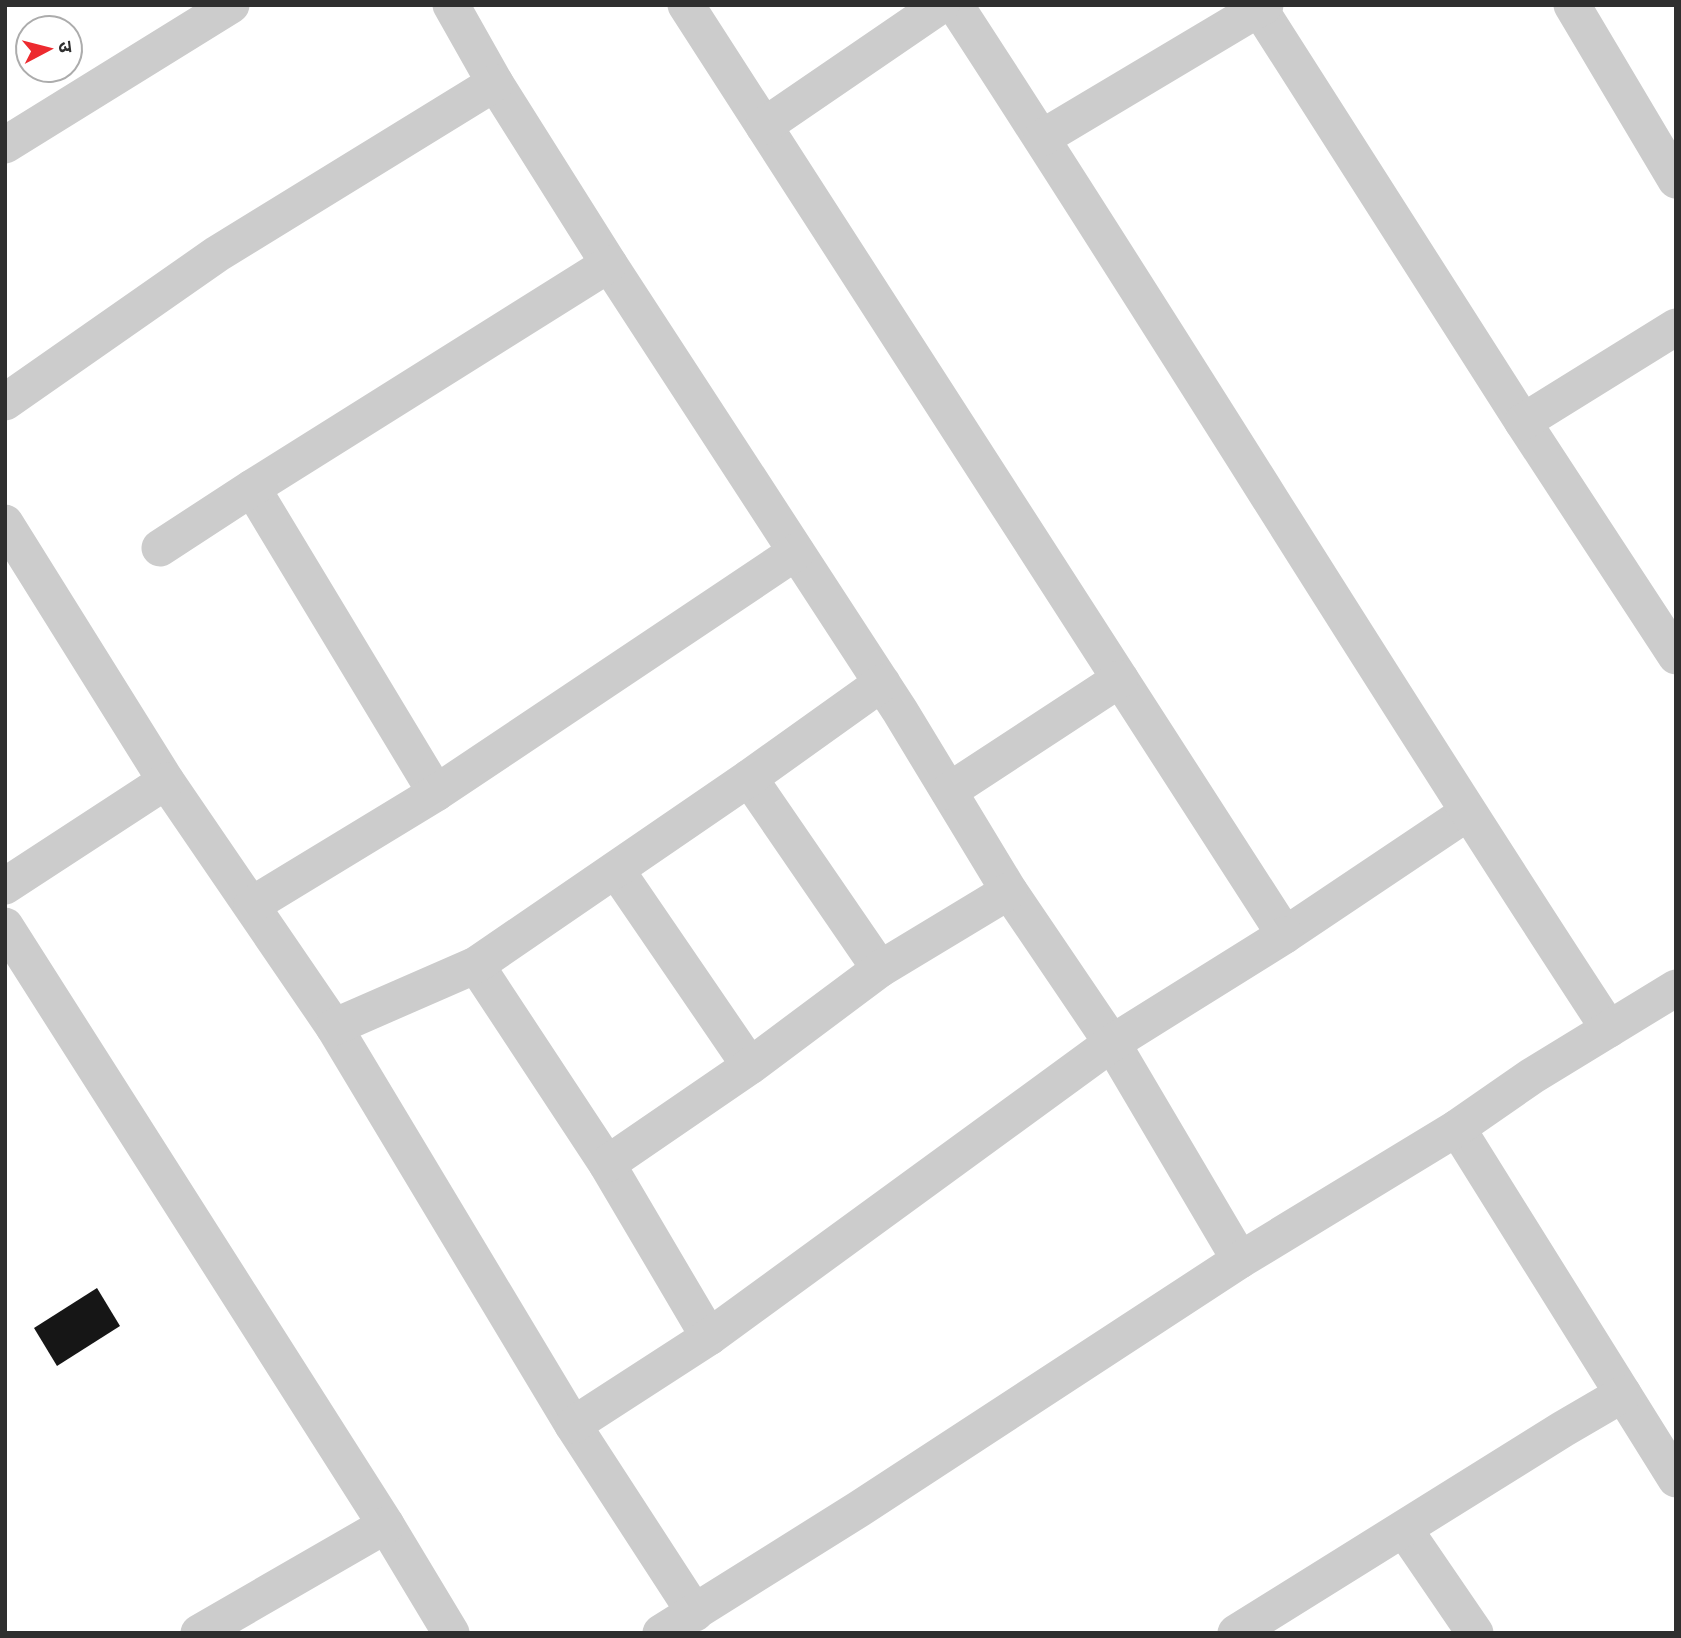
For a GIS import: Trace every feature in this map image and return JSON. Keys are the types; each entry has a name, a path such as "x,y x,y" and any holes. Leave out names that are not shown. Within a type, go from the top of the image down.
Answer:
{"street":[{"path":"5,145 231,5"},
{"path":"451,5 495,83 609,264 882,683 1009,891 1112,1043 1240,1260"},
{"path":"686,5 1285,935"},
{"path":"764,126 942,5"},
{"path":"955,5 1042,138 1467,813 1609,1030"},
{"path":"1042,138 1260,7 1523,422 1676,656"},
{"path":"1581,9 1676,180"},
{"path":"5,402 217,254 495,83"},
{"path":"160,548 609,264"},
{"path":"1523,422 1676,327"},
{"path":"252,488 436,793"},
{"path":"5,523 166,781 334,1027 573,1425 695,1613"},
{"path":"252,905 436,793 796,552"},
{"path":"949,791 1120,679"},
{"path":"334,1027 476,965 749,778 882,683"},
{"path":"749,778 880,969"},
{"path":"5,886 166,781"},
{"path":"573,1425 709,1337 1112,1043 1285,935 1467,813"},
{"path":"616,870 750,1066"},
{"path":"607,1164 750,1066 880,969 1009,891"},
{"path":"5,926 386,1525 451,1633"},
{"path":"476,965 607,1164 709,1337"},
{"path":"661,1633 859,1509 1240,1260 1457,1128 1532,1076 1676,988"},
{"path":"1457,1128 1676,1479"},
{"path":"1236,1633 1623,1394"},
{"path":"199,1633 386,1525"},
{"path":"1404,1529 1475,1633"}],"building":[{"path":"97,1288 120,1326 57,1366 34,1328"}]}
